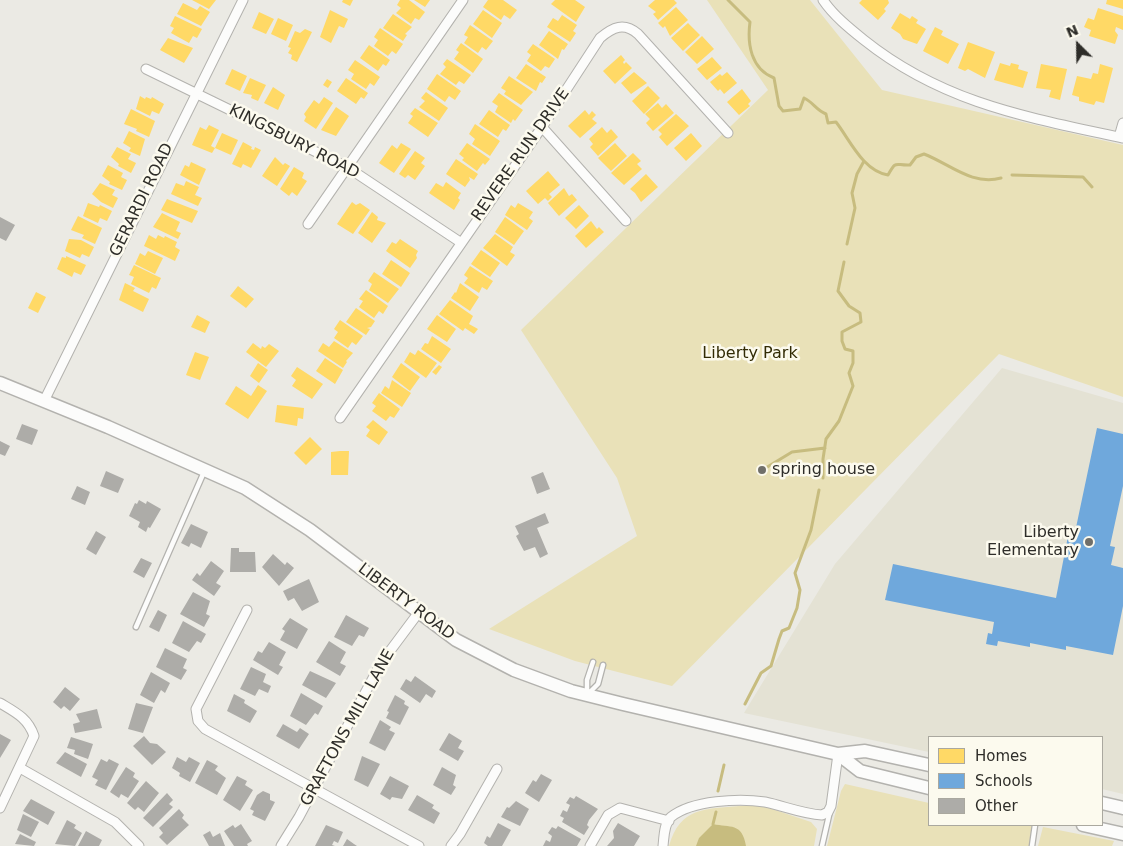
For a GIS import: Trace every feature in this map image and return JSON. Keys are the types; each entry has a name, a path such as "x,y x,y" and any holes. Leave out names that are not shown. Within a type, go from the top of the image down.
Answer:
{"main road":[{"name":"LIBERTY ROAD","path":"0,383 205,469 265,500 310,530 456,640 514,670 587,695 838,754 865,750 928,765"},
{"name":"LIBERTY ROAD","path":"838,754 860,771 928,788"},
{"path":"1103,803 1123,808"},
{"path":"1087,826 1123,834"}],"street":[{"name":"GERARDI ROAD","path":"44,401 243,0"},
{"path":"308,224 463,0"},
{"path":"826,1 849,28 874,48 923,80 951,93 988,107 1121,137 1123,123"},
{"name":"REVERE RUN DRIVE","path":"340,418 460,242 542,128 600,38 609,30 618,26 626,26 638,34 728,133"},
{"name":"KINGSBURY ROAD","path":"146,69 347,166 460,242"},
{"path":"542,128 626,221"},
{"path":"247,610 196,708 198,720 205,728 419,846"},
{"name":"GRAFTONS MILL LANE","path":"281,846 296,823 381,663 419,612"},
{"path":"0,703 24,718 31,726 34,736 0,808"},
{"path":"663,846 664,831 670,818 693,806 725,801 762,802 815,815 828,812 831,806 838,754"},
{"path":"20,768 115,822 139,846"},
{"path":"451,846 460,834 497,769"},
{"path":"590,846 608,815 620,808 669,821"}],"lane":[{"path":"136,627 205,469"},
{"path":"587,695 587,680 593,662"},
{"path":"587,695 598,684 603,665"},
{"path":"822,846 831,806"},
{"path":"1032,846 1036,826"}],"shaded area":[{"path":"1002,368 1123,403 1123,794 1103,789 1103,736 928,736 928,752 744,713 835,564"},
{"path":"713,824 730,826 738,830 742,833 746,846 696,846 699,838"}],"green space":[{"name":"Liberty Park","path":"707,0 810,0 882,90 1123,145 1123,397 999,354 672,686 575,661 489,629 637,536 617,478 521,330 768,90"},
{"path":"845,784 928,803 928,826 1033,826 1029,846 827,846 841,791"},
{"path":"740,806 763,806 811,822 817,829 814,846 669,846 674,833 687,817 705,810"},
{"path":"1043,827 1114,841 1112,846 1038,846"}],"building: Homes":[{"path":"192,0 216,0 209,9"},
{"path":"343,0 353,0 350,6 342,2"},
{"path":"400,0 409,0 425,12 419,20 415,18 411,24 396,13 401,8 397,5"},
{"path":"414,0 430,0 425,7"},
{"path":"488,0 503,0 517,10 510,19 504,15 501,20 483,7"},
{"path":"555,0 575,0 585,7 576,22 551,4"},
{"path":"655,0 674,0 677,3 658,20 653,14 656,12 648,6"},
{"path":"862,0 888,0 889,3 884,9 886,11 878,20 859,3"},
{"path":"1107,0 1123,0 1123,9 1106,4"},
{"path":"183,3 197,10 200,6 210,12 201,26 177,14"},
{"path":"676,7 688,20 670,36 665,26 663,28 658,23"},
{"path":"1098,8 1123,16 1123,30 1116,27 1115,31 1118,35 1115,44 1089,36 1091,30 1084,27 1088,18 1094,20"},
{"path":"330,10 348,19 344,28 339,26 331,43 320,37"},
{"path":"483,10 502,23 492,38 473,24"},
{"path":"259,12 274,19 266,34 252,28"},
{"path":"900,13 910,19 912,16 918,20 916,23 926,29 917,44 903,39 900,34 891,28"},
{"path":"393,14 412,27 405,34 407,35 403,41 383,28"},
{"path":"562,15 577,25 573,31 576,33 570,42 547,27 553,18 558,21"},
{"path":"175,16 202,29 197,38 193,36 189,43 171,33 174,28 170,26"},
{"path":"278,18 293,25 286,41 271,34"},
{"path":"688,23 700,35 683,51 671,38"},
{"path":"470,25 493,41 486,50 482,47 478,53 464,43 468,37 464,35"},
{"path":"935,27 943,31 941,35 959,44 948,64 923,51"},
{"path":"380,28 403,44 396,54 392,51 388,56 374,46 378,40 374,37"},
{"path":"305,29 312,32 297,62 291,59 292,55 288,53 291,48 288,47 295,31 300,33"},
{"path":"549,31 568,44 564,50 562,49 558,59 539,45"},
{"path":"702,36 714,49 697,64 685,52"},
{"path":"168,38 193,48 184,63 160,50"},
{"path":"968,42 995,52 985,78 968,69 965,71 958,68"},
{"path":"461,43 483,59 473,73 454,59 459,52 456,50"},
{"path":"533,44 555,59 549,68 545,66 541,71 527,61 531,55 527,52"},
{"path":"369,45 390,60 386,66 383,64 378,71 360,58"},
{"path":"621,55 625,60 624,64 626,62 632,68 615,84 603,71"},
{"path":"712,57 722,68 707,80 697,69"},
{"path":"447,59 471,75 464,84 459,81 456,85 440,74 446,67 443,64"},
{"path":"355,60 380,77 374,86 370,83 366,89 351,79 354,74 348,70"},
{"path":"1000,63 1010,66 1011,63 1019,65 1018,69 1028,72 1023,88 994,80"},
{"path":"526,64 546,77 542,83 540,82 536,91 516,78"},
{"path":"1041,64 1067,69 1060,100 1049,97 1051,90 1036,88"},
{"path":"1100,64 1113,68 1104,103 1096,101 1094,105 1079,101 1079,97 1072,95 1077,76 1091,79 1093,73 1098,74"},
{"path":"232,69 247,76 240,91 225,84"},
{"path":"634,72 647,83 631,94 621,83"},
{"path":"727,72 737,83 724,94 720,89 718,91 710,82 720,74 722,76"},
{"path":"437,74 461,91 455,100 449,96 445,102 427,89"},
{"path":"509,76 533,92 521,105 504,94 506,91 501,88"},
{"path":"250,78 266,85 258,101 251,98 252,95 243,93"},
{"path":"346,78 368,93 364,99 361,97 356,104 337,91"},
{"path":"327,79 332,82 328,88 323,85"},
{"path":"648,86 660,98 644,114 632,101"},
{"path":"273,87 285,95 278,110 264,103"},
{"path":"742,89 751,101 748,104 750,106 739,115 727,102"},
{"path":"426,92 448,108 439,121 419,107 425,101 421,98"},
{"path":"499,93 523,110 515,121 513,119 511,123 495,112 498,106 492,102"},
{"path":"140,96 145,99 146,97 151,99 152,97 164,104 159,114 152,111 150,116 136,109"},
{"path":"324,97 333,103 316,129 304,121 306,117 304,114 314,100 319,104"},
{"path":"658,103 662,108 666,104 674,113 653,131 646,123 650,119 645,114"},
{"path":"336,107 349,116 336,136 321,130"},
{"path":"415,108 438,123 428,137 408,123 413,116 410,114"},
{"path":"131,109 155,121 149,137 136,131 137,129 124,124"},
{"path":"489,110 510,125 506,131 503,129 498,137 479,124"},
{"path":"585,110 589,115 592,111 596,115 592,119 597,123 580,138 568,126"},
{"path":"676,114 689,126 667,146 659,137 662,134 658,130"},
{"path":"475,124 500,141 490,156 472,144 475,139 469,134"},
{"path":"209,125 219,130 211,146 215,148 212,153 192,145 200,127 206,130"},
{"path":"602,127 607,133 611,129 618,137 598,156 590,147 593,144 589,139"},
{"path":"129,131 145,139 140,156 129,151 131,148 123,143"},
{"path":"222,133 238,140 231,155 215,148"},
{"path":"691,133 702,146 686,161 674,148"},
{"path":"243,142 252,147 251,149 254,150 255,147 261,150 251,168 243,164 241,168 232,164"},
{"path":"401,143 411,149 394,173 379,163 392,145 397,149"},
{"path":"467,143 490,159 485,165 483,163 477,171 462,160 464,158 459,154"},
{"path":"615,143 627,156 611,171 598,158"},
{"path":"117,147 131,154 128,159 136,163 131,173 118,166 119,164 111,157"},
{"path":"415,151 425,158 421,163 425,166 415,180 408,175 405,178 399,174"},
{"path":"633,153 641,161 637,164 642,169 624,185 611,173"},
{"path":"275,157 283,165 285,163 290,166 277,186 262,176"},
{"path":"456,159 478,174 474,180 469,177 470,180 465,187 446,174"},
{"path":"191,162 206,169 199,185 180,175 185,165 189,167"},
{"path":"108,165 123,173 121,177 127,180 122,190 109,184 110,182 102,176"},
{"path":"294,167 304,173 302,178 307,181 297,196 292,192 289,196 280,189"},
{"path":"548,171 560,185 549,194 552,197 548,201 545,198 538,204 526,191"},
{"path":"646,174 658,187 641,202 630,189"},
{"path":"186,181 199,187 195,195 202,198 198,206 171,194 176,183 184,186"},
{"path":"446,182 461,193 458,198 460,200 454,210 429,193 436,183 443,187"},
{"path":"100,183 115,190 112,195 118,198 113,208 101,202 92,194"},
{"path":"564,188 569,196 572,194 577,200 559,216 548,203"},
{"path":"167,199 198,211 192,223 161,210"},
{"path":"352,202 356,205 360,203 370,210 353,234 337,224"},
{"path":"88,203 99,207 100,205 112,211 107,221 100,218 98,223 83,216"},
{"path":"518,203 533,212 529,218 533,221 527,230 505,215 511,205 515,208"},
{"path":"579,205 589,216 576,229 565,218"},
{"path":"372,212 378,217 377,220 386,223 372,243 358,233"},
{"path":"162,213 180,222 176,231 181,233 178,239 153,227"},
{"path":"78,216 102,228 95,244 82,238 84,235 71,230"},
{"path":"505,217 524,231 514,245 495,232"},
{"path":"591,221 597,229 599,227 604,232 586,248 575,236"},
{"path":"495,234 513,247 510,252 515,255 507,266 483,248"},
{"path":"149,235 156,239 158,235 164,238 165,236 177,242 175,247 180,250 175,261 144,246"},
{"path":"69,239 81,240 94,247 89,257 82,254 80,258 65,251"},
{"path":"400,239 418,251 417,258 410,268 386,251 392,242 396,244"},
{"path":"481,250 500,263 490,277 471,264"},
{"path":"148,251 163,258 155,274 135,264 140,253 145,256"},
{"path":"66,256 86,265 81,275 74,272 72,277 57,269 62,257 66,258"},
{"path":"391,260 410,273 401,287 382,274"},
{"path":"134,265 161,278 156,289 152,287 149,293 131,284 134,277 129,275"},
{"path":"470,266 493,281 487,290 482,287 479,293 464,283 468,278 464,275"},
{"path":"374,272 399,289 388,303 369,290 372,284 368,281"},
{"path":"125,283 135,288 133,291 149,299 143,312 119,300"},
{"path":"460,283 479,297 470,311 451,298 456,293"},
{"path":"238,286 254,299 246,308 230,296"},
{"path":"366,290 388,306 383,314 379,311 374,318 359,307 363,301 359,299"},
{"path":"36,292 46,297 38,313 28,308"},
{"path":"450,300 473,316 469,324 478,329 474,334 465,328 463,331 439,314"},
{"path":"356,308 375,321 371,327 367,328 370,329 366,335 346,322"},
{"path":"197,315 210,322 205,333 191,327"},
{"path":"437,315 456,329 447,342 427,329"},
{"path":"340,320 363,336 356,345 352,342 348,348 334,338 338,332 334,329"},
{"path":"432,336 451,349 441,363 421,349 425,343 428,344"},
{"path":"334,341 353,353 343,368 318,351 323,343 329,347"},
{"path":"253,343 261,349 262,346 265,348 269,344 279,351 266,367 246,352"},
{"path":"418,350 437,363 426,378 404,362 410,352 415,355"},
{"path":"195,352 209,357 200,380 186,375"},
{"path":"325,358 343,370 335,384 316,371"},
{"path":"258,363 268,370 259,383 250,376"},
{"path":"401,363 420,377 410,391 392,377"},
{"path":"439,365 442,367 436,375 432,372"},
{"path":"297,367 323,384 312,399 292,386 296,380 291,376"},
{"path":"392,380 411,393 402,407 381,393 385,386 389,389"},
{"path":"258,385 267,391 248,419 225,404 236,386 251,396"},
{"path":"379,393 400,409 394,418 390,416 386,421 372,411 376,406 372,403"},
{"path":"277,405 304,408 303,419 298,418 297,426 275,422"},
{"path":"373,420 388,432 379,445 366,436 370,430 366,427"},
{"path":"310,437 322,449 306,465 294,453"},
{"path":"349,451 348,475 331,475 331,452"}],"building: Schools":[{"name":"Liberty Elementary","path":"1097,428 1123,434 1123,486 1110,546 1115,547 1111,565 1123,568 1123,606 1113,655 1066,646 1066,650 1030,643 1030,647 998,641 997,646 986,644 988,633 992,634 994,622 885,600 893,564 1056,598 1068,536 1074,537"}],"building: Other":[{"path":"0,217 15,225 6,241 0,238"},
{"path":"22,424 38,430 32,445 16,439"},
{"path":"0,441 10,446 5,456 0,454"},
{"path":"106,471 124,479 118,493 100,486"},
{"path":"543,472 550,489 537,494 531,477"},
{"path":"77,486 90,492 85,505 71,499"},
{"path":"139,500 146,504 147,501 161,509 146,532 138,527 140,522 129,516 135,503 137,504"},
{"path":"545,513 549,523 537,528 548,554 540,558 535,547 524,551 516,536 519,534 515,526"},
{"path":"191,524 208,532 201,548 191,543 189,547 181,543"},
{"path":"96,531 106,537 96,555 86,549"},
{"path":"231,548 239,548 239,552 255,552 256,572 230,572"},
{"path":"273,554 285,565 287,562 294,568 279,586 262,567"},
{"path":"141,558 152,563 144,578 133,572"},
{"path":"211,561 224,571 216,583 221,586 214,596 192,580 197,573 200,576"},
{"path":"309,579 319,602 302,611 294,598 288,601 283,591"},
{"path":"193,592 210,601 206,614 210,616 204,627 180,614"},
{"path":"158,610 167,615 159,632 149,627"},
{"path":"346,615 369,628 364,637 359,635 352,646 334,637"},
{"path":"290,618 308,629 297,649 280,640 285,631 282,629"},
{"path":"183,621 206,634 201,643 197,641 189,652 172,643"},
{"path":"329,641 346,652 340,663 346,666 340,676 316,662"},
{"path":"269,642 286,652 279,665 283,667 278,675 253,660 258,651 262,653"},
{"path":"165,648 187,659 183,668 187,670 181,680 156,667"},
{"path":"251,667 266,674 263,682 271,686 268,693 259,689 255,696 240,689"},
{"path":"310,671 336,683 326,698 302,685"},
{"path":"151,672 170,683 165,693 161,690 154,703 140,695"},
{"path":"415,676 436,691 432,698 426,694 420,703 400,689 406,679 411,682"},
{"path":"65,687 80,699 70,711 64,706 61,709 53,702"},
{"path":"301,693 323,706 318,715 315,713 306,725 290,716"},
{"path":"234,694 245,700 244,703 257,711 250,723 227,711"},
{"path":"395,695 405,701 404,704 409,707 400,725 386,718 389,712 387,711"},
{"path":"136,703 153,707 143,733 128,729"},
{"path":"97,709 102,728 75,733 73,724 80,722 76,714"},
{"path":"380,720 391,727 389,730 395,733 385,751 369,743"},
{"path":"283,724 297,732 300,728 309,734 299,749 276,736"},
{"path":"449,733 462,741 458,748 464,751 458,761 439,750"},
{"path":"0,734 11,740 0,758"},
{"path":"144,736 150,743 157,744 166,752 152,765 133,746"},
{"path":"71,737 93,744 88,759 74,754 75,750 67,748"},
{"path":"65,752 87,764 81,777 56,763"},
{"path":"362,756 380,764 368,787 354,780"},
{"path":"177,757 186,762 189,757 200,763 190,782 179,776 180,773 172,768"},
{"path":"101,759 107,762 109,759 119,764 106,790 95,785 98,780 92,777"},
{"path":"207,760 218,766 215,770 226,778 217,795 195,783"},
{"path":"126,767 135,773 133,777 139,781 128,798 121,794 119,798 110,792"},
{"path":"442,767 456,775 453,785 456,787 451,795 433,785"},
{"path":"541,774 552,780 539,802 525,793 533,780 536,782"},
{"path":"237,776 247,781 245,785 253,790 240,811 223,800"},
{"path":"390,776 409,786 402,799 392,797 390,800 380,794"},
{"path":"146,781 159,793 144,812 138,807 135,810 127,803"},
{"path":"263,791 270,794 270,800 275,802 265,821 252,815 254,811 250,809 257,795"},
{"path":"167,793 173,800 169,804 173,807 153,827 143,818"},
{"path":"417,795 434,805 432,808 440,813 434,824 408,810"},
{"path":"576,796 598,809 589,820 587,825 589,827 584,835 562,822 564,818 560,816 563,810 567,812 570,805 566,803 570,797 574,799"},
{"path":"31,799 55,812 48,825 23,811"},
{"path":"516,801 529,809 520,826 501,817 507,807 509,808"},
{"path":"179,809 184,815 182,818 189,825 167,845 159,837 163,833 159,828"},
{"path":"23,814 39,822 31,837 17,830"},
{"path":"67,820 76,825 74,828 82,833 75,846 55,844"},
{"path":"498,823 511,830 502,846 488,846 484,843 487,836 490,838"},
{"path":"618,823 640,836 634,846 607,846 614,838 613,831"},
{"path":"241,824 252,841 247,844 248,846 234,846 224,831 233,825 235,828"},
{"path":"326,825 343,832 338,843 334,841 332,845 335,846 315,846"},
{"path":"558,826 581,839 577,846 543,846 546,840 550,842 552,836 548,833 552,827 556,829"},
{"path":"86,831 102,840 99,846 78,846"},
{"path":"210,831 213,837 220,833 225,846 209,846 203,835"},
{"path":"20,834 36,842 34,846 15,844"},
{"path":"347,839 354,844 357,846 343,846"}],"waterway":[{"path":"728,0 750,22 749,39 752,55 760,69 774,78 779,106 783,111 800,109 804,98 826,114 828,123 836,122 858,154 871,168 888,175 895,165 910,165 916,157 924,154 971,177 990,180 1001,178"},
{"path":"847,244 855,208 852,193 857,174 864,161"},
{"path":"1012,175 1083,177 1092,187"},
{"path":"823,478 826,439 839,421 853,386 849,373 853,363 853,351 845,349 842,341 842,332 861,322 860,313 849,306 838,291 844,262"},
{"path":"764,469 792,452 825,448"},
{"path":"745,704 761,673 771,666 782,631 789,628 797,608 800,590 795,573 811,530 819,490"},
{"path":"718,791 724,765"},
{"path":"713,824 716,812"}],"place":[{"name":"spring house","path":"762,470"},
{"name":"Liberty Elementary","path":"1089,542"}]}
